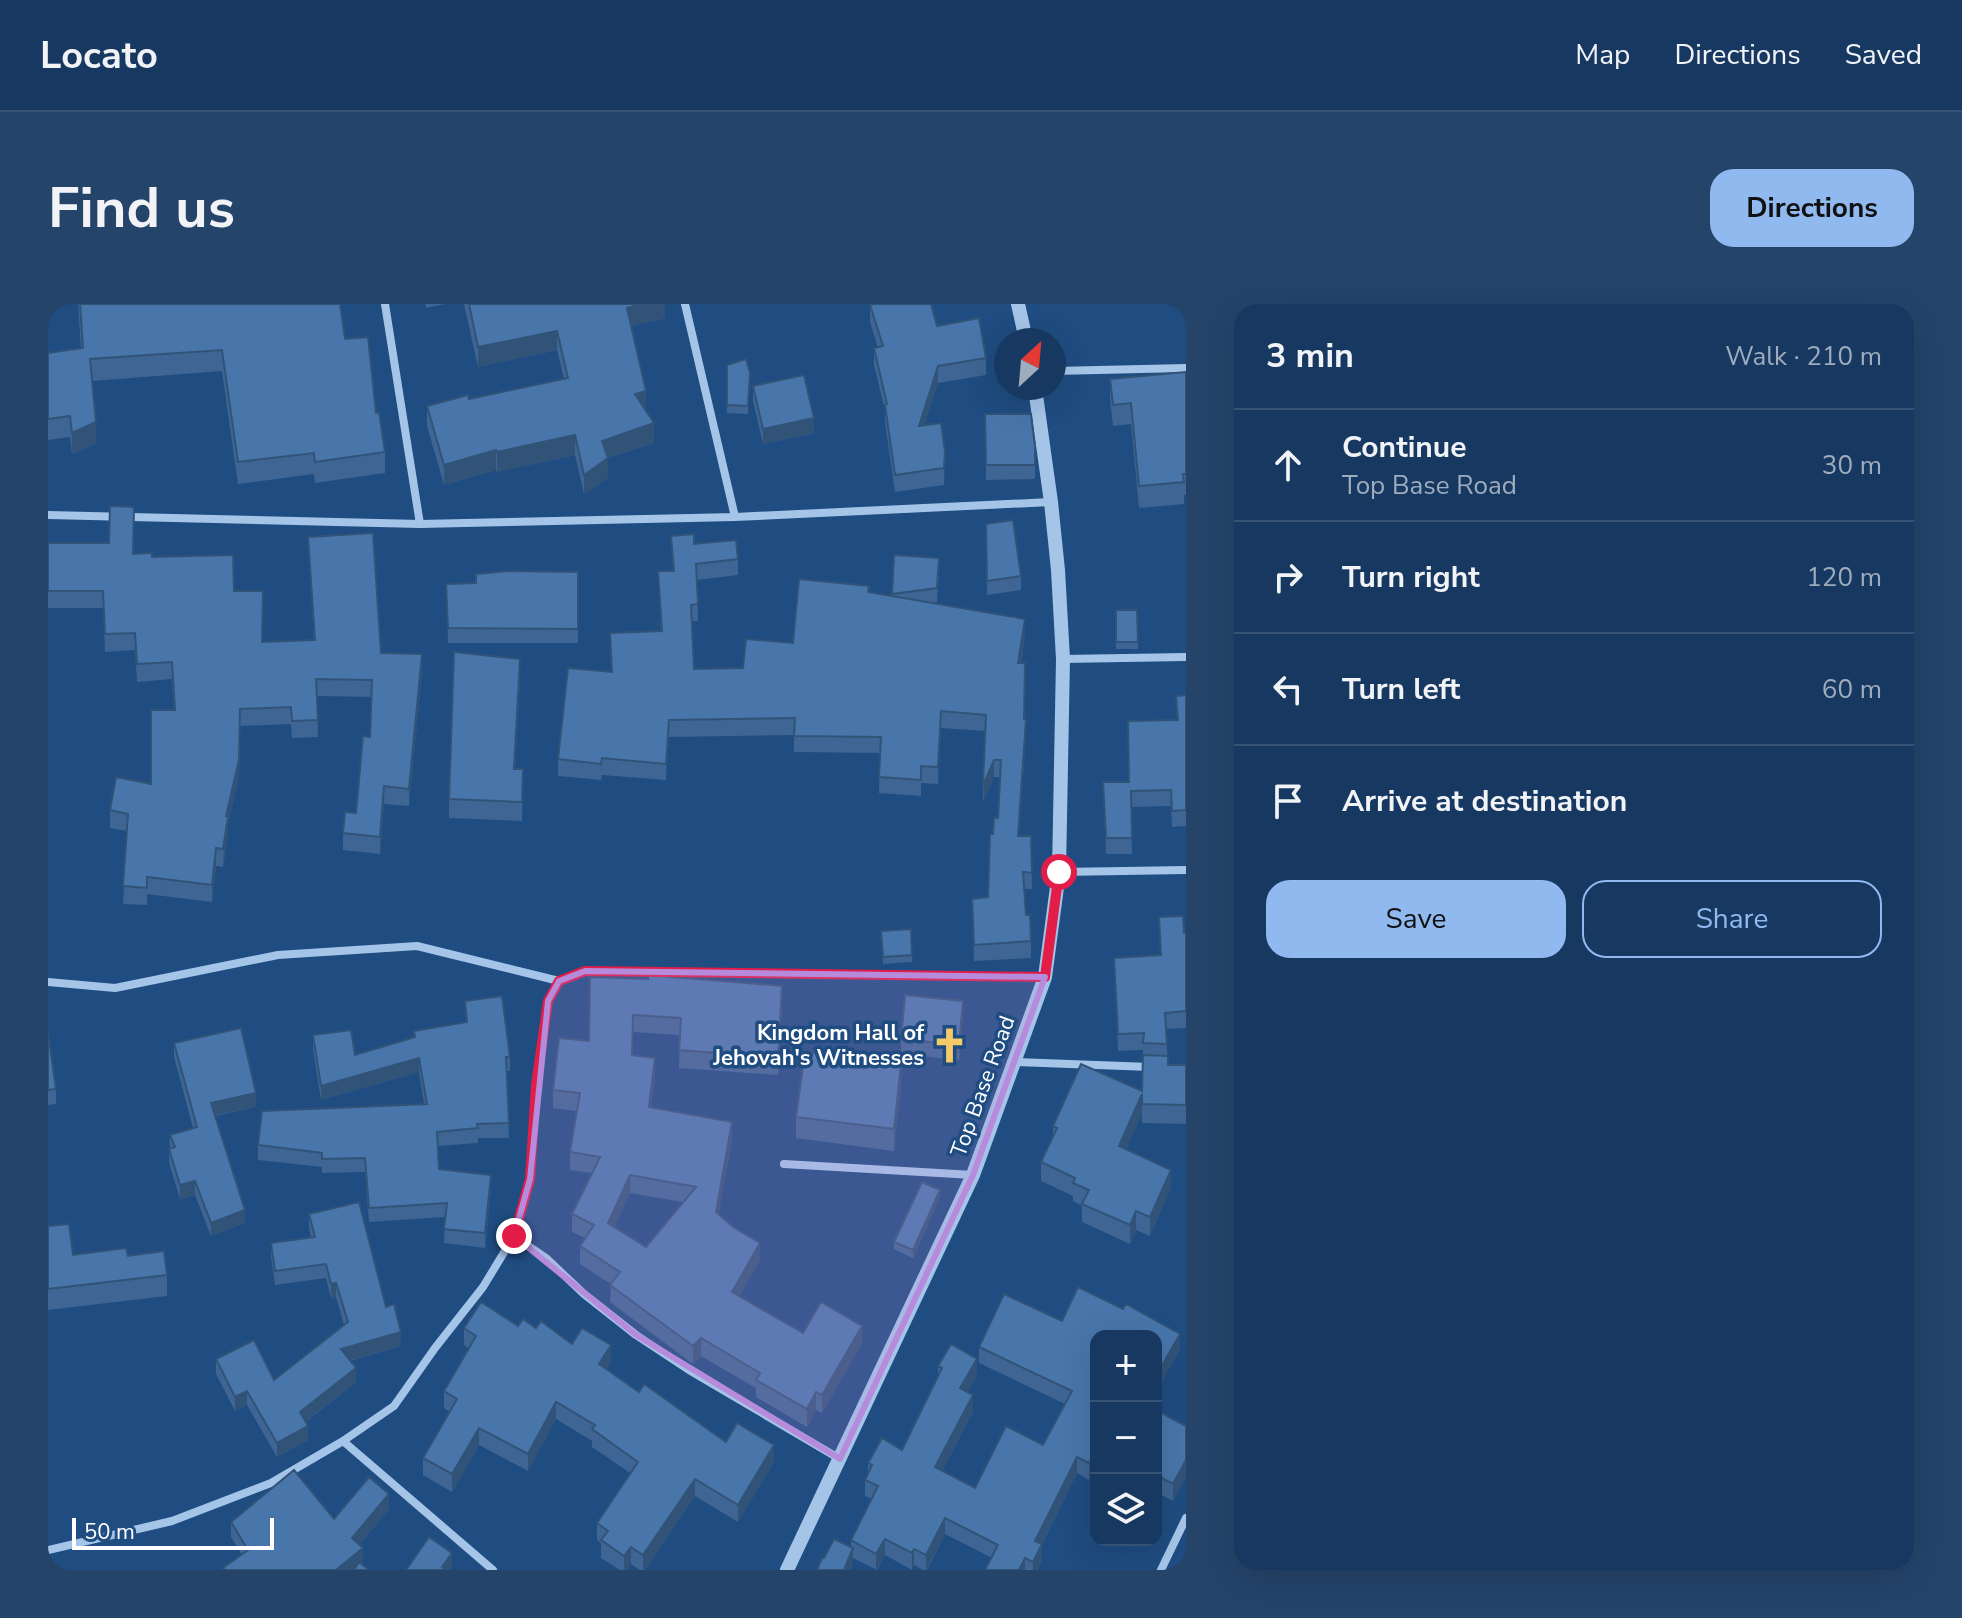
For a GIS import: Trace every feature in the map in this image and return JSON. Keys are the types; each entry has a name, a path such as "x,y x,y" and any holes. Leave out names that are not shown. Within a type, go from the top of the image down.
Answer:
{"street":[{"path":"385,304 420,524"},
{"path":"685,304 735,517"},
{"path":"1018,304 1023,328"},
{"path":"1066,371 1186,368"},
{"name":"Top Base Road","path":"787,1570 973,1175 1045,977 1059,872 1063,659 1058,570 1037,400"},
{"path":"48,515 420,524 735,517 1051,502"},
{"path":"1063,659 1186,657"},
{"path":"1059,872 1186,870"},
{"path":"48,982 115,988 278,955 417,946 559,981 585,971 1045,977"},
{"path":"48,1550 172,1521 271,1483 343,1441 394,1406 483,1287 514,1236 530,1179 536,1085 548,1001 559,981"},
{"path":"1015,1062 1155,1068"},
{"path":"784,1164 973,1175"},
{"path":"514,1236 546,1258 584,1294 636,1335 840,1459"},
{"path":"343,1441 493,1570"},
{"path":"1161,1570 1186,1518"}],"highlighted area":[{"path":"585,971 1045,977 973,1175 840,1459 636,1335 514,1236 530,1179 548,1001 559,981"}],"building":[{"path":"80,304 340,304 345,339 368,337 376,413 379,412 385,452 315,462 314,453 238,462 222,350 90,359 96,422 72,433 70,416 48,419 48,353 83,348"},
{"path":"469,304 642,304 627,308 646,391 635,394 654,423 602,441 608,458 584,475 575,435 496,450 444,465 427,406 468,395 469,399 568,378 557,331 478,347"},
{"path":"931,304 937,326 979,318 986,358 938,366 919,426 941,423 944,468 895,475 887,404 874,348 883,346 870,305"},
{"path":"746,359 750,373 748,406 727,405 727,365"},
{"path":"1186,372 1184,482 1139,486 1131,403 1113,405 1110,379"},
{"path":"804,375 814,418 763,429 753,386"},
{"path":"985,414 1031,414 1035,465 986,465"},
{"path":"110,506 134,507 133,554 152,553 152,557 233,555 234,591 263,591 262,642 315,640 308,537 373,533 381,653 422,654 409,789 384,786 380,837 343,833 345,812 356,813 363,736 370,737 372,680 316,679 318,720 292,721 291,707 240,709 239,760 226,816 223,849 216,848 212,885 147,877 147,888 123,886 128,814 110,810 116,777 151,784 151,710 175,710 172,662 137,664 135,633 105,634 103,591 48,591 48,543 109,543"},
{"path":"1013,520 1021,576 987,581 986,524"},
{"path":"694,534 694,544 736,540 738,559 696,564 698,604 691,605 694,669 743,668 746,639 793,643 799,579 869,586 868,592 1025,619 1018,663 1025,663 1026,719 1018,836 1031,836 1032,873 1023,872 1031,941 974,945 972,899 988,897 990,834 993,834 994,817 998,818 1001,760 994,760 983,783 986,715 941,711 938,767 921,766 921,780 879,777 881,737 794,736 795,718 669,720 666,764 602,758 601,764 558,759 568,668 612,672 610,633 662,631 658,571 674,571 671,536"},
{"path":"894,555 939,558 937,588 892,594"},
{"path":"578,572 578,629 448,628 446,584 476,583 476,574"},
{"path":"1116,610 1137,610 1138,642 1116,642"},
{"path":"454,652 520,659 514,769 523,769 522,802 449,799"},
{"path":"1186,695 1186,810 1172,811 1171,790 1131,791 1132,838 1106,838 1103,782 1129,782 1128,721 1178,720 1176,696"},
{"path":"1183,916 1186,933 1186,1011 1165,1013 1167,1044 1143,1043 1144,1033 1118,1034 1114,958 1161,955 1159,917"},
{"path":"911,929 912,955 883,957 881,931"},
{"path":"648,975 782,986 778,1058 679,1050 681,1018 633,1015 632,1055 655,1058 649,1107 732,1122 716,1212 733,1227 760,1243 732,1292 803,1333 821,1302 862,1326 822,1395 816,1392 807,1409 756,1380 760,1373 701,1338 693,1346 610,1285 620,1272 580,1246 594,1225 572,1214 600,1157 570,1152 580,1093 553,1090 559,1038 589,1041 590,977 648,979","holes":["630,1175 696,1187 646,1247 608,1223"]},
{"path":"905,995 963,1001 959,1045 901,1039"},
{"path":"502,996 510,1057 506,1057 509,1123 477,1124 478,1128 437,1132 439,1169 491,1175 485,1233 444,1229 447,1203 369,1208 365,1158 322,1159 322,1153 258,1145 262,1111 427,1104 419,1058 321,1086 313,1035 351,1030 355,1055 415,1037 414,1031 467,1022 465,1001"},
{"path":"241,1028 256,1093 211,1103 245,1210 211,1223 195,1181 180,1185 169,1149 175,1147 170,1135 197,1127 174,1043"},
{"path":"48,1033 56,1089 48,1090"},
{"path":"805,1052 901,1064 894,1129 796,1117"},
{"path":"1143,1055 1168,1056 1168,1065 1186,1065 1186,1105 1142,1104 1142,1094 1119,1146 1171,1170 1150,1217 1136,1211 1130,1225 1082,1204 1089,1190 1073,1183 1075,1178 1041,1162 1057,1128 1053,1126 1081,1064 1142,1091"},
{"path":"922,1182 940,1190 913,1250 894,1242"},
{"path":"359,1202 386,1307 394,1304 401,1332 341,1349 356,1368 300,1412 308,1426 277,1443 247,1391 235,1397 216,1359 254,1340 274,1380 348,1322 336,1283 331,1284 326,1264 275,1271 271,1243 315,1237 309,1214"},
{"path":"69,1224 73,1255 126,1248 128,1256 164,1251 167,1275 48,1289 48,1226"},
{"path":"1078,1287 1123,1309 1126,1304 1180,1334 1162,1366 1162,1330 1090,1330 1090,1461 1077,1457 1035,1541 1042,1544 1033,1562 1025,1558 1019,1570 985,1570 998,1545 945,1518 926,1555 914,1549 912,1553 885,1539 876,1554 851,1540 878,1486 865,1480 872,1465 868,1463 882,1438 902,1450 942,1368 938,1366 951,1344 977,1359 960,1388 973,1395 935,1467 975,1488 1006,1426 1043,1445 1072,1391 979,1347 1004,1294 1062,1321"},
{"path":"481,1302 518,1326 523,1319 536,1328 541,1321 572,1344 582,1328 611,1345 599,1364 639,1392 644,1384 726,1442 737,1423 774,1445 738,1505 695,1479 643,1555 631,1547 624,1556 601,1540 608,1531 597,1523 638,1462 592,1429 595,1425 556,1402 528,1454 479,1428 452,1474 423,1458 457,1399 444,1391 476,1336 464,1328"},
{"path":"1162,1413 1186,1426 1186,1460 1173,1484 1162,1478"},
{"path":"294,1470 334,1519 369,1477 389,1494 352,1538 363,1548 336,1570 225,1570 223,1568 248,1550 231,1522"},
{"path":"429,1537 452,1553 442,1567 447,1570 406,1570"},
{"path":"834,1539 853,1548 844,1570 817,1570 822,1558"},
{"path":"359,1562 369,1570 354,1570"}],"place":[{"name":"Kingdom Hall of Jehovah's Witnesses","path":"950,1045"}],"route":[{"path":"514,1236 530,1179 536,1085 548,1001 559,981 585,971 1045,977 1059,872"}]}
